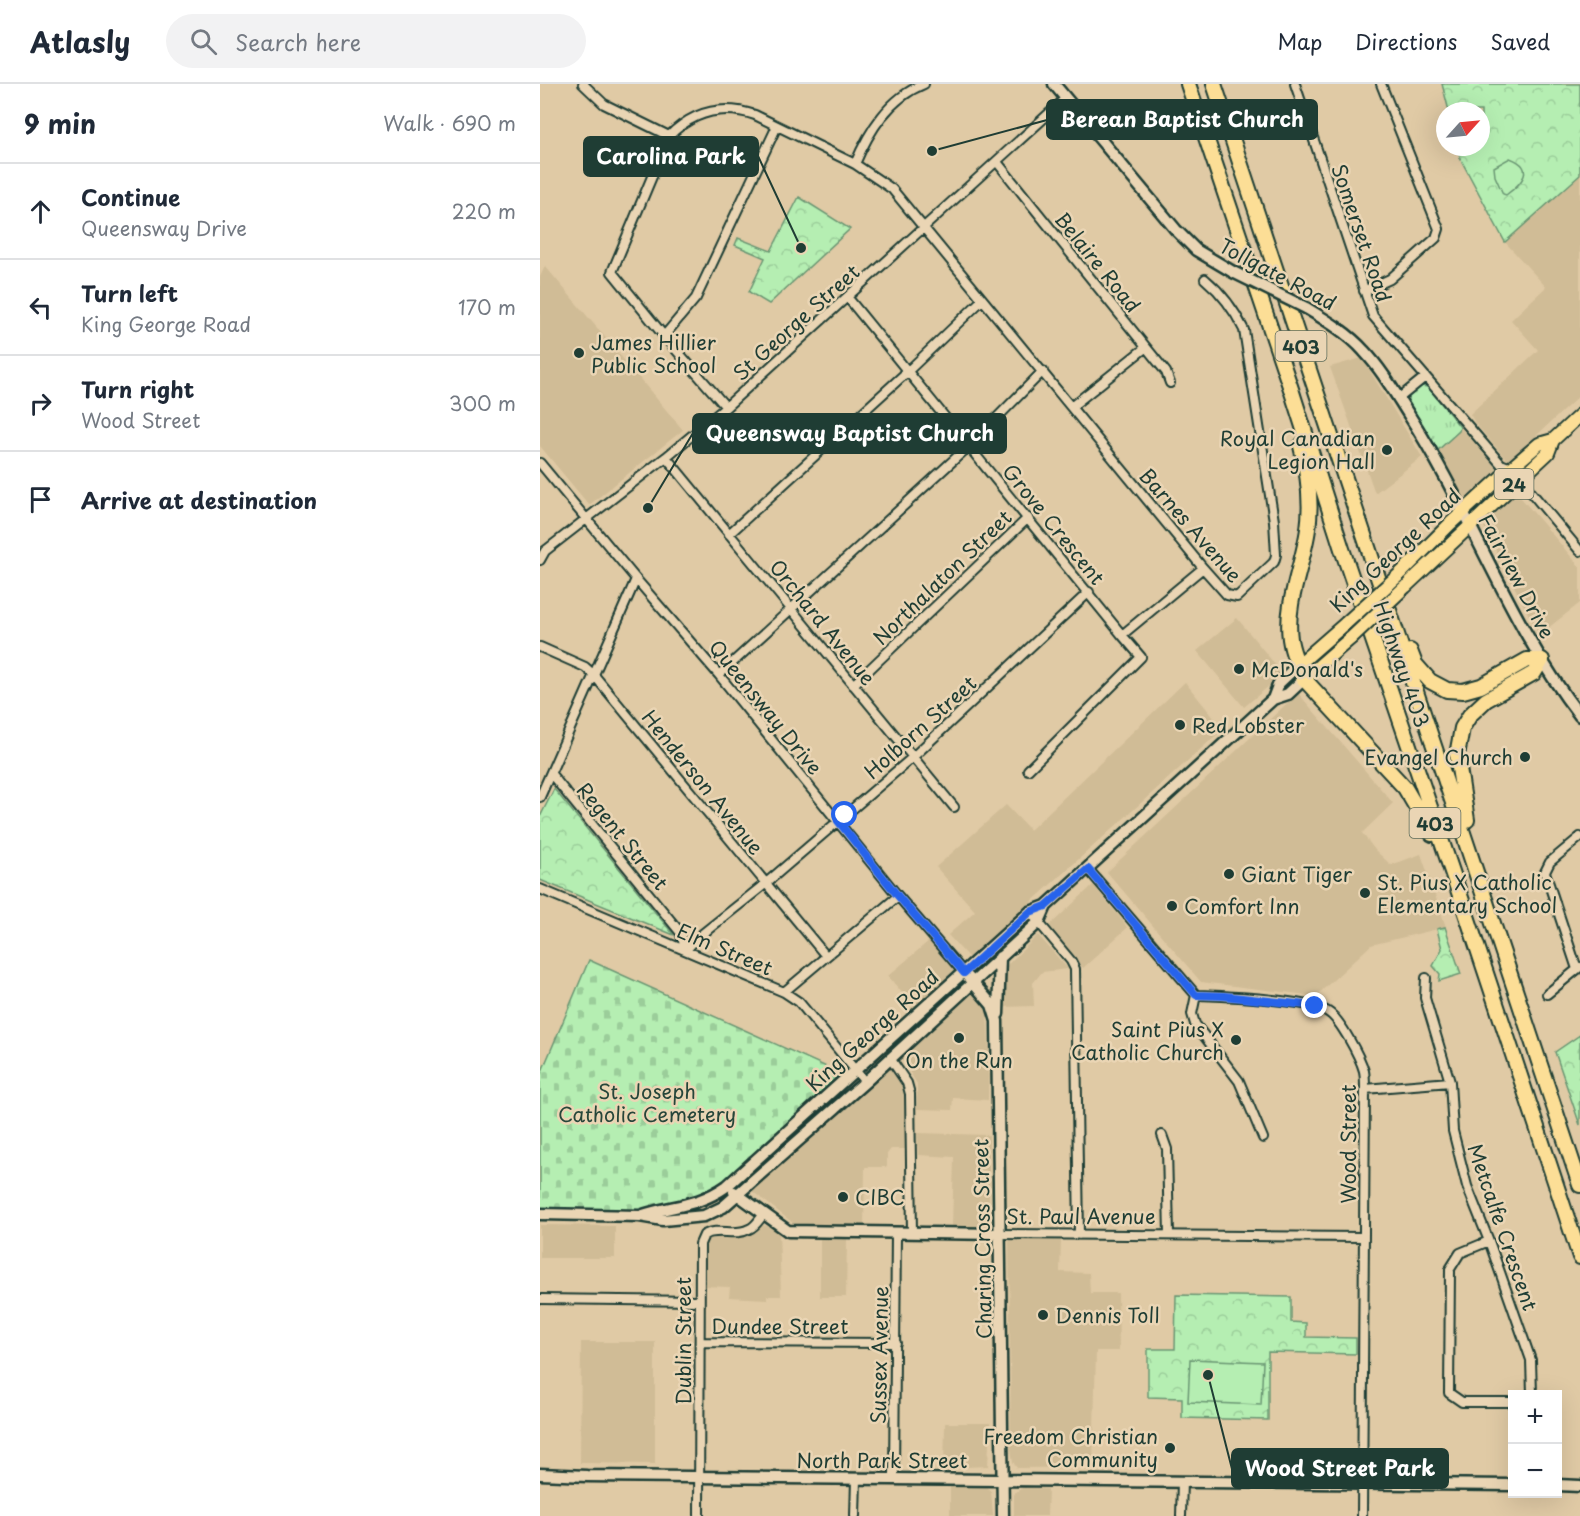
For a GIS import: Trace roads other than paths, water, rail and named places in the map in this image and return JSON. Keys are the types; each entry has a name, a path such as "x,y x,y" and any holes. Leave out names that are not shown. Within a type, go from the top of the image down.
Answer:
{"highway":[{"name":"Highway 403","path":"1188,84 1580,1257"},
{"name":"Highway 403","path":"1214,84 1580,1185"},
{"path":"1291,389 1291,406 1304,458 1310,498 1308,529 1290,614 1290,638 1301,672 1405,788 1428,824 1463,904"},
{"path":"1389,609 1399,625 1415,664 1430,681 1447,690 1463,692 1481,686 1527,660 1542,660"},
{"path":"1493,924 1464,810 1457,755 1462,728 1470,715 1486,700 1534,673 1542,660"}],"main road":[{"name":"Tollgate Road","path":"1054,84 1176,230 1196,250 1233,272 1306,308 1337,327 1364,351 1432,452 1463,512"},
{"name":"King George Road","path":"727,1186 1030,912 1046,906 1273,699 1288,694 1301,672 1346,623 1401,573 1506,466 1539,444 1553,440 1580,416"},
{"name":"King George Road","path":"1301,672 1351,638 1548,453 1553,440"},
{"name":"Fairview Drive","path":"1463,512 1542,660 1580,716"},
{"name":"King George Road","path":"738,1195 1039,922 1046,906"},
{"path":"997,1021 999,957"},
{"name":"Charing Cross Street","path":"964,973 992,1005 997,1021 1003,1516"},
{"path":"640,1216 663,1208 695,1203 712,1197 727,1186"},
{"name":"St. Paul Avenue","path":"727,1186 763,1215 788,1231 1000,1234"},
{"path":"540,1214 640,1216 663,1220 704,1216 723,1207 738,1195"},
{"name":"North Park Street","path":"540,1474 1508,1485"},
{"path":"1562,1485 1580,1486"}],"street":[{"path":"583,84 604,104 669,136 612,272 726,407"},
{"path":"855,164 867,136 891,106 909,90 924,84"},
{"name":"Somerset Road","path":"1295,84 1373,316 1425,377 1520,479 1580,551"},
{"path":"1364,291 1390,279 1436,237 1439,230 1381,84"},
{"name":"St George Street","path":"540,560 545,550 666,457 726,407 1066,98"},
{"name":"Barnes Avenue","path":"669,136 680,124 698,114 738,109 755,115 855,164 892,189 1203,568 1227,595 1237,597 1274,562 1276,555 1274,521 1244,330 1234,309 1221,292 1205,279"},
{"path":"664,336 696,298 777,126"},
{"name":"Belaire Road","path":"997,162 1166,372 1170,384"},
{"name":"Grove Crescent","path":"848,298 1141,657 1028,770"},
{"path":"729,534 908,371 982,300"},
{"path":"1071,407 1146,348"},
{"path":"719,675 969,446 1042,371"},
{"path":"1398,399 1425,377"},
{"name":"Orchard Avenue","path":"666,457 954,807"},
{"name":"Queensway Drive","path":"540,463 719,675 898,896 964,973"},
{"name":"Northalaton Street","path":"853,685 1028,518"},
{"path":"1122,635 1203,568"},
{"path":"540,797 636,579"},
{"name":"Holborn Street","path":"686,950 696,939 765,884 913,757 1089,592"},
{"name":"Henderson Avenue","path":"540,647 585,667 594,675 826,956"},
{"name":"Regent Street","path":"551,774 680,932 686,950"},
{"path":"1547,994 1578,968 1545,872 1550,862 1580,837"},
{"path":"1088,869 1196,995 1192,1014 1194,1024 1239,1081 1263,1138"},
{"name":"Elm Street","path":"540,889 784,992 799,1002 865,1082"},
{"path":"784,992 898,896"},
{"path":"1030,912 1071,961 1075,969 1079,1235"},
{"name":"Metcalfe Crescent","path":"1426,978 1425,998 1450,1082 1453,1131 1467,1186 1531,1360 1532,1390"},
{"name":"Wood Street","path":"1196,995 1315,1006 1329,1012 1341,1025 1364,1071 1362,1516"},
{"path":"890,1058 907,1083 910,1094 912,1232"},
{"path":"1365,1089 1450,1082"},
{"path":"1162,1135 1167,1149 1169,1235"},
{"name":"Dublin Street","path":"699,1516 701,1238 714,1231 742,1232 751,1229 763,1215"},
{"name":"Sussex Avenue","path":"894,1478 896,1233"},
{"name":"St. Paul Avenue","path":"1000,1234 1364,1236"},
{"path":"1489,1241 1460,1253 1450,1269 1449,1393 1462,1402 1508,1402"},
{"name":"Dundee Street","path":"540,1299 699,1301"},
{"name":"Dundee Street","path":"700,1342 896,1343"},
{"path":"855,1516 856,1479"},
{"path":"1181,1516 1182,1481"}],"place":[{"name":"Berean Baptist Church","path":"932,151"},
{"name":"Carolina Park","path":"801,248"},
{"name":"James Hillier Public School","path":"579,353"},
{"name":"Royal Canadian Legion Hall","path":"1387,450"},
{"name":"Queensway Baptist Church","path":"648,508"},
{"name":"McDonald's","path":"1239,669"},
{"name":"Red Lobster","path":"1180,725"},
{"name":"Evangel Church","path":"1525,757"},
{"name":"Giant Tiger","path":"1229,874"},
{"name":"St. Pius X Catholic Elementary School","path":"1365,893"},
{"name":"Comfort Inn","path":"1172,906"},
{"name":"On the Run","path":"959,1038"},
{"name":"Saint Pius X Catholic Church","path":"1236,1040"},
{"name":"CIBC","path":"843,1197"},
{"name":"Dennis Toll","path":"1043,1315"},
{"name":"Wood Street Park","path":"1208,1375"},
{"name":"Freedom Christian Community","path":"1170,1448"}],"park label":[{"name":"St. Joseph Catholic Cemetery","path":"647,1102"}]}
